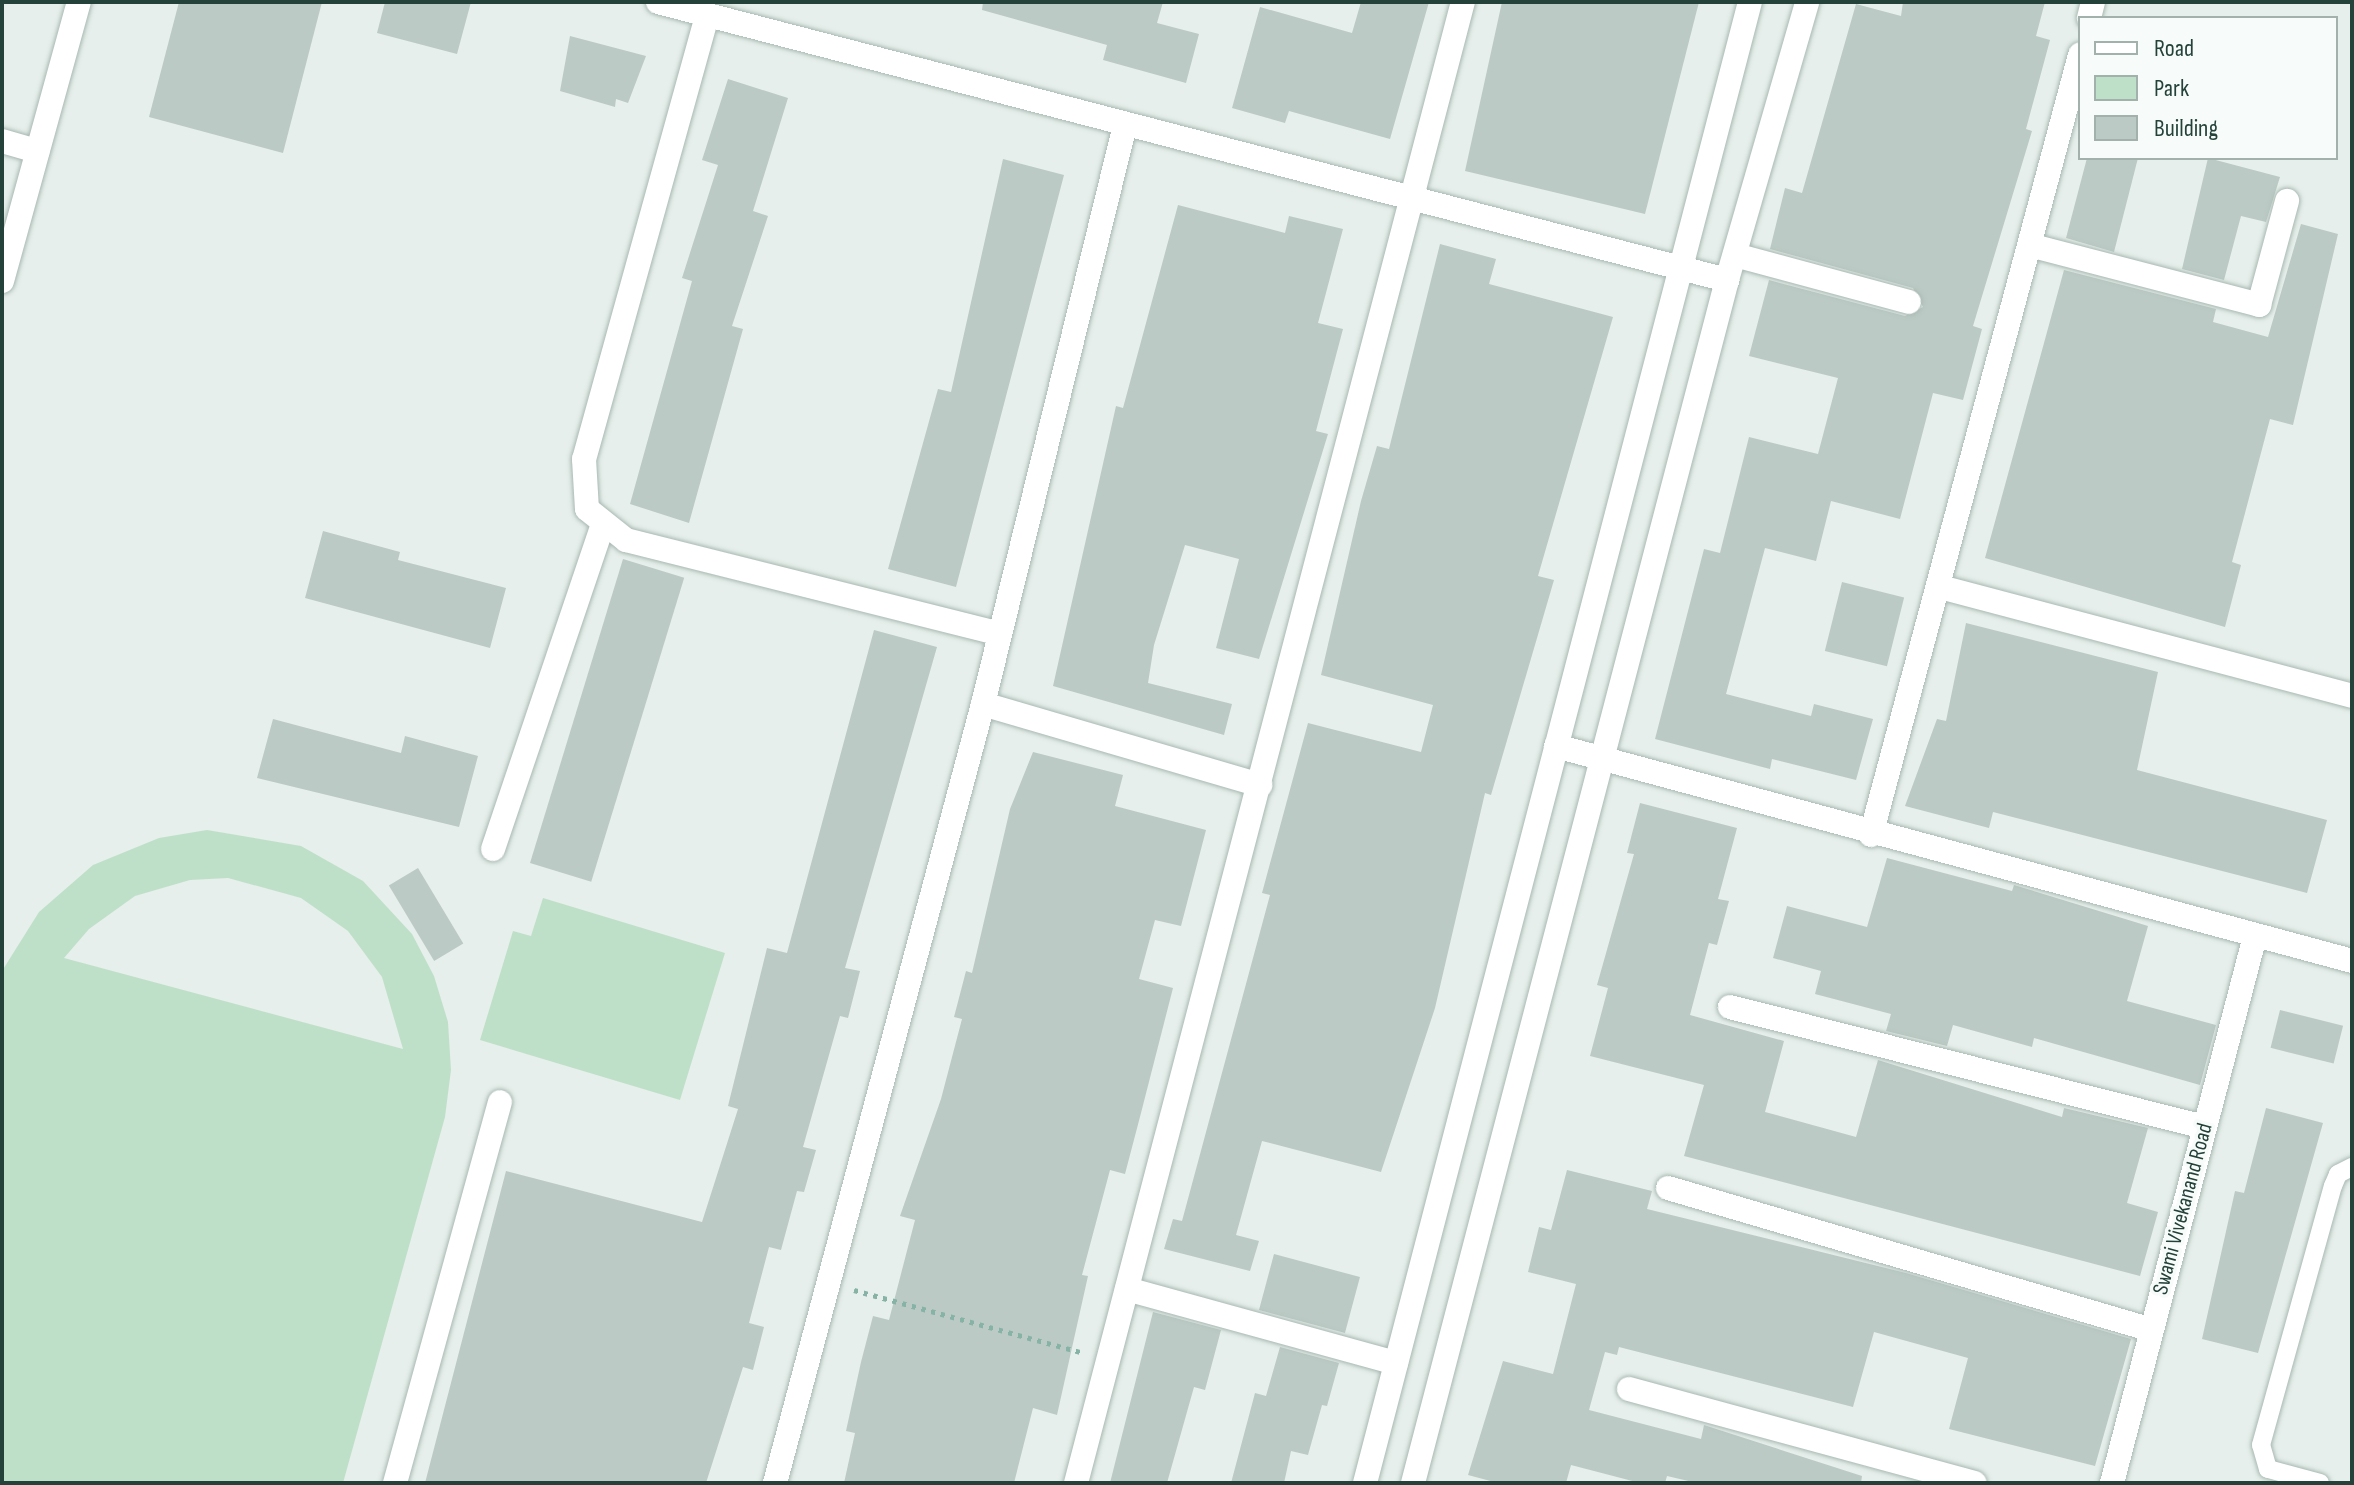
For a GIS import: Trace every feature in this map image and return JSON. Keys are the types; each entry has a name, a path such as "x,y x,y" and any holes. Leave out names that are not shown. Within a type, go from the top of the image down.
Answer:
{"street":[{"path":"2,281 79,2"},
{"path":"658,2 1727,280"},
{"path":"1076,1483 1463,2"},
{"path":"1365,1483 1750,2"},
{"path":"1413,1483 1604,761 1727,280 1807,2"},
{"path":"707,16 584,459 587,509 602,527 626,540 997,633"},
{"path":"1871,835 2033,246 2078,63"},
{"path":"775,1483 983,704 997,633 1125,125"},
{"path":"2,141 38,151"},
{"path":"2033,246 2259,305 2287,201"},
{"path":"1735,255 1909,302"},
{"path":"493,849 602,527"},
{"path":"1940,587 2352,696"},
{"path":"983,704 1260,785"},
{"path":"1556,746 1871,835 2352,961"},
{"name":"Swami Vivekanand Road","path":"2112,1483 2255,936"},
{"path":"1730,1007 2204,1127"},
{"path":"395,1483 500,1102"},
{"path":"1668,1188 2152,1330"},
{"path":"1127,1289 1396,1363"},
{"path":"1629,1389 1974,1483"}],"lane":[{"path":"2320,1483 2268,1469 2261,1445 2333,1186 2338,1174 2352,1167"}],"path":[{"path":"829,1284 1108,1359"}],"green space":[{"path":"207,830 301,846 363,881 412,934 434,976 448,1022 451,1070 445,1117 343,1483 2,1483 2,971 39,912 93,865 159,838","holes":["228,878 301,898 348,931 382,977 403,1049 64,958 89,929 135,896 190,880"]},
{"path":"543,898 725,953 680,1100 480,1040 513,931 531,936"}],"building":[{"path":"179,2 322,2 283,153 149,117"},
{"path":"385,2 471,2 457,54 377,33"},
{"path":"983,2 1163,2 1157,23 1199,34 1186,83 1103,60 1107,45 982,10"},
{"path":"1361,2 1429,2 1390,139 1289,111 1285,123 1232,108 1260,7 1352,33"},
{"path":"1502,2 1699,2 1645,214 1465,171"},
{"path":"1903,2 2045,2 2036,36 2050,40 2026,129 2032,131 1973,326 1982,329 1963,400 1933,393 1900,519 1831,501 1816,561 1765,548 1726,694 1811,716 1814,704 1873,719 1856,780 1772,759 1770,769 1655,739 1704,549 1720,553 1749,437 1818,454 1838,378 1749,356 1769,280 1905,316 1923,307 1913,288 1770,249 1785,188 1802,193 1856,4 1901,16"},
{"path":"570,36 646,56 628,103 616,99 615,107 560,91"},
{"path":"728,79 788,98 753,211 768,216 732,326 743,329 689,523 630,504 692,281 682,278 718,165 702,160"},
{"path":"1003,159 1064,175 956,587 888,569 938,389 951,392"},
{"path":"2086,160 2137,160 2114,252 2066,238"},
{"path":"2208,160 2280,177 2266,222 2241,216 2224,280 2182,269"},
{"path":"1178,205 1285,233 1289,216 1343,229 1318,323 1343,329 1316,431 1328,434 1259,659 1216,648 1239,559 1185,545 1154,645 1148,683 1232,704 1224,735 1053,686 1116,406 1123,408"},
{"path":"2301,224 2338,234 2293,425 2270,419 2232,562 2241,565 2225,627 1985,558 2064,270 2216,309 2213,322 2268,337"},
{"path":"1440,244 1496,259 1489,284 1613,317 1538,576 1554,580 1491,795 1485,793 1435,1008 1381,1172 1262,1141 1236,1235 1259,1241 1250,1271 1164,1249 1173,1219 1182,1221 1270,895 1262,893 1308,723 1421,752 1433,705 1321,675 1361,501 1377,446 1389,449"},
{"path":"323,531 400,552 398,560 506,588 490,648 305,598"},
{"path":"623,559 684,578 591,882 530,863"},
{"path":"1842,582 1904,597 1887,666 1825,651"},
{"path":"1966,623 2158,672 2137,770 2327,820 2307,893 1993,812 1989,828 1905,806 1937,719 1946,721"},
{"path":"874,630 937,647 845,968 860,971 848,1018 840,1016 803,1147 816,1150 804,1192 797,1191 781,1250 769,1247 749,1323 764,1327 753,1370 743,1367 706,1483 425,1483 506,1171 702,1222 738,1109 728,1106 767,948 787,953"},
{"path":"273,719 401,753 405,736 478,756 459,827 257,778"},
{"path":"1033,752 1123,775 1115,806 1206,830 1181,926 1155,920 1139,979 1173,988 1141,1113 1125,1174 1110,1170 1082,1275 1088,1276 1057,1415 1033,1408 1014,1483 844,1483 855,1433 846,1431 861,1362 873,1316 889,1320 915,1220 900,1216 941,1099 962,1019 954,1017 966,971 972,973 1010,809"},
{"path":"1640,803 1737,828 1718,899 1729,901 1717,945 1709,943 1690,1015 1784,1041 1765,1112 1856,1137 1878,1060 2062,1117 2064,1108 2148,1128 2127,1203 2158,1212 2140,1276 1684,1156 1704,1085 1590,1056 1608,988 1597,985 1634,854 1627,853"},
{"path":"1887,858 2012,891 2014,885 2148,926 2127,1001 2216,1025 2200,1085 2034,1038 2032,1047 1953,1025 1947,1046 1886,1031 1891,1014 1815,994 1821,971 1773,958 1787,906 1867,927"},
{"path":"418,868 463,943 434,961 389,886"},
{"path":"2280,1010 2343,1026 2334,1064 2271,1048"},
{"path":"2266,1108 2323,1123 2258,1353 2202,1339 2235,1191 2244,1193"},
{"path":"1567,1170 1652,1191 1647,1209 1906,1273 2131,1339 2095,1466 1949,1429 1968,1358 1874,1332 1853,1407 1619,1347 1617,1355 1605,1352 1589,1410 1701,1439 1704,1425 1862,1476 1861,1483 1697,1483 1667,1476 1665,1483 1640,1483 1571,1465 1566,1483 1498,1483 1468,1475 1503,1361 1553,1374 1576,1284 1528,1272 1539,1227 1551,1230"},
{"path":"1274,1254 1360,1277 1345,1333 1259,1310"},
{"path":"1153,1312 1221,1330 1205,1390 1194,1387 1167,1483 1110,1483"},
{"path":"1280,1347 1339,1363 1327,1406 1322,1405 1308,1455 1291,1451 1284,1483 1231,1483 1255,1393 1266,1396"}]}
